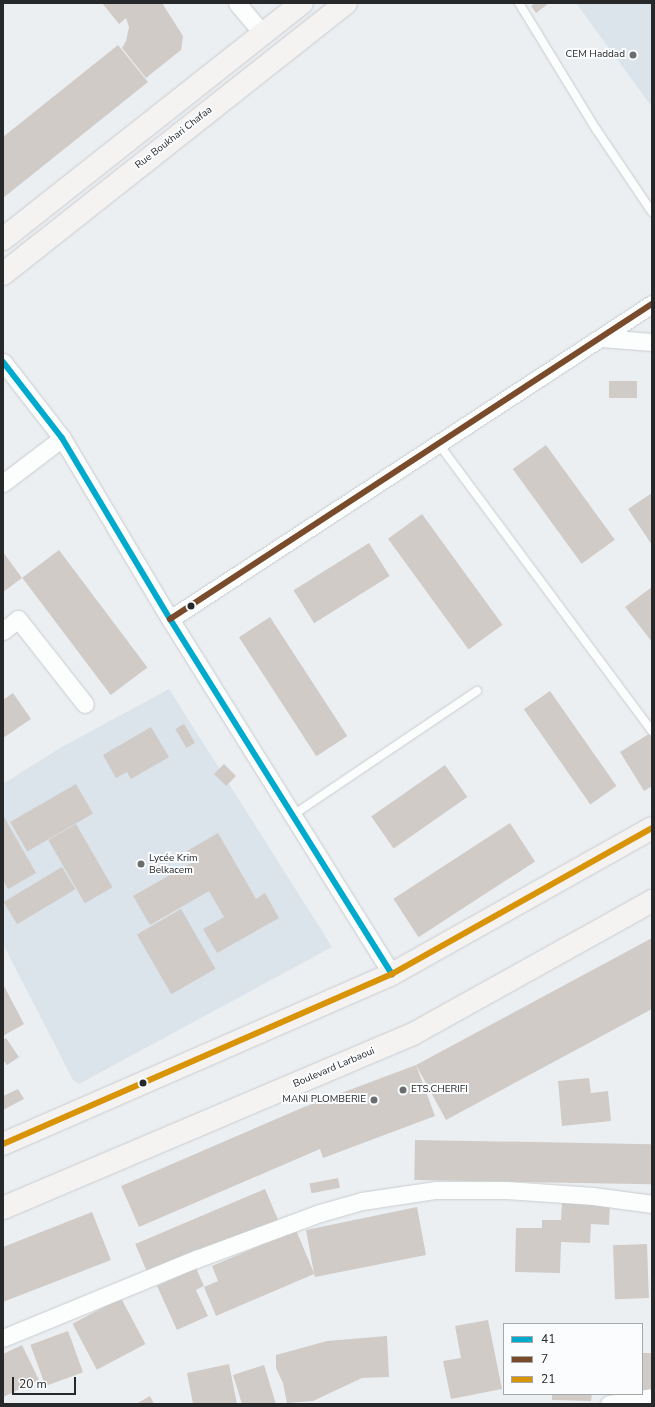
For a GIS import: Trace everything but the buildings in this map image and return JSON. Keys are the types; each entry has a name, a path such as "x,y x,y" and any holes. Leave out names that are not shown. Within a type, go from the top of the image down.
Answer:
{"main road":[{"path":"3,239 302,3"},
{"name":"Rue Boukhari Chafaa","path":"3,274 346,3"},
{"path":"3,1144 392,974 652,828"},
{"name":"Boulevard Larbaoui","path":"3,1208 413,1034 652,901"}],"street":[{"path":"237,3 263,34"},
{"path":"170,620 652,304"},
{"path":"601,338 652,342"},
{"path":"3,362 62,438 170,620 392,974"},
{"path":"3,483 62,438"},
{"path":"3,631 18,619 85,704"},
{"path":"3,1338 196,1259 320,1213 362,1201 436,1190 499,1190 593,1196 652,1204"},
{"path":"609,1404 652,1397"}],"lane":[{"path":"519,3 596,129 652,212"},
{"path":"438,443 652,731"},
{"path":"293,815 477,691"}],"shaded area":[{"name":"CEM Haddad","path":"576,3 652,3 652,107"},
{"name":"Lycée Krim Belkacem","path":"169,689 332,947 79,1084 73,1080 3,944 3,784 60,748"}],"transit line":[{"name":"7","path":"170,619 652,304"},
{"name":"41","path":"3,362 62,438 170,619 392,974"},
{"name":"21","path":"3,1144 392,974 652,828"}],"place":[{"name":"CEM Haddad","path":"633,55"},
{"name":"Lycée Krim Belkacem","path":"141,864"},
{"name":"ETS.CHERIFI","path":"403,1090"},
{"name":"MANI PLOMBERIE","path":"374,1100"}]}
